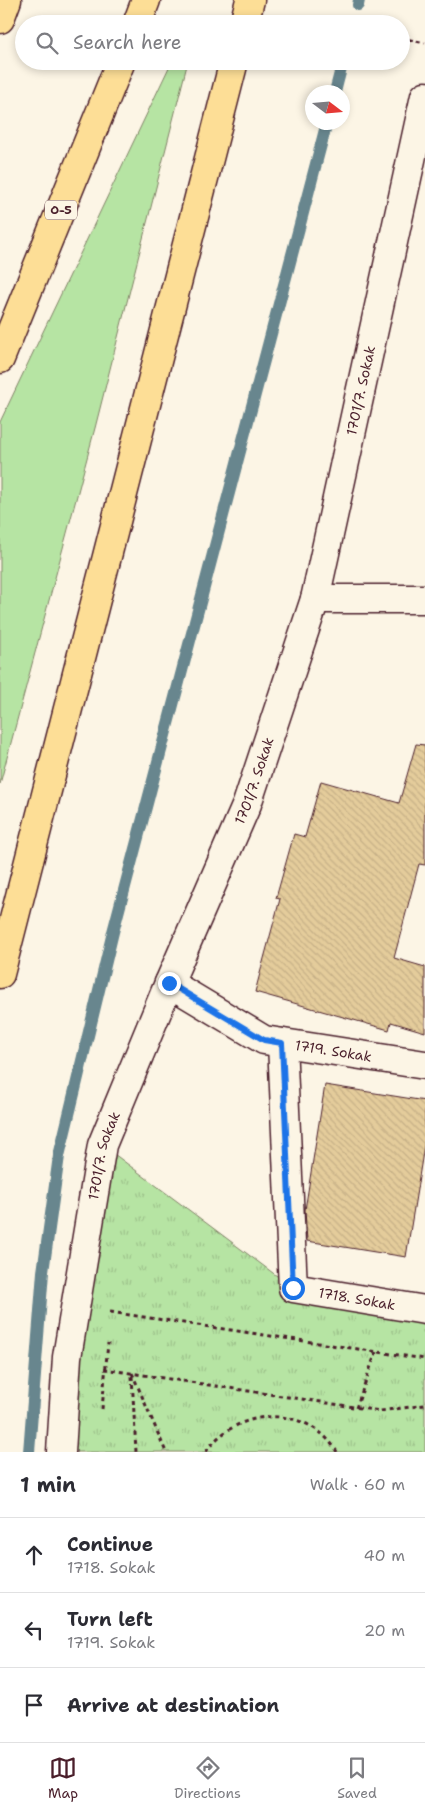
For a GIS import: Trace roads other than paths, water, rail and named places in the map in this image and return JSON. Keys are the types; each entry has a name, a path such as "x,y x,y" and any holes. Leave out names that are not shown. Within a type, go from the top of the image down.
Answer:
{"highway":[{"path":"0,19 8,0"},
{"path":"140,15 146,0"},
{"path":"246,15 250,0"},
{"name":"O-5","path":"0,359 117,70"},
{"path":"0,974 232,70"}],"street":[{"name":"1701/7. Sokak","path":"61,1452 67,1357 102,1145 169,983 247,804 315,599 425,96"},
{"path":"315,599 425,599"},
{"name":"1719. Sokak","path":"169,983 264,1040 425,1065"},
{"name":"1718. Sokak","path":"282,1043 293,1288 425,1310"}],"waterway":[{"path":"358,5 359,0"},
{"path":"337,85 341,70"},
{"path":"29,1452 43,1272 59,1156 113,932 325,130"}]}
